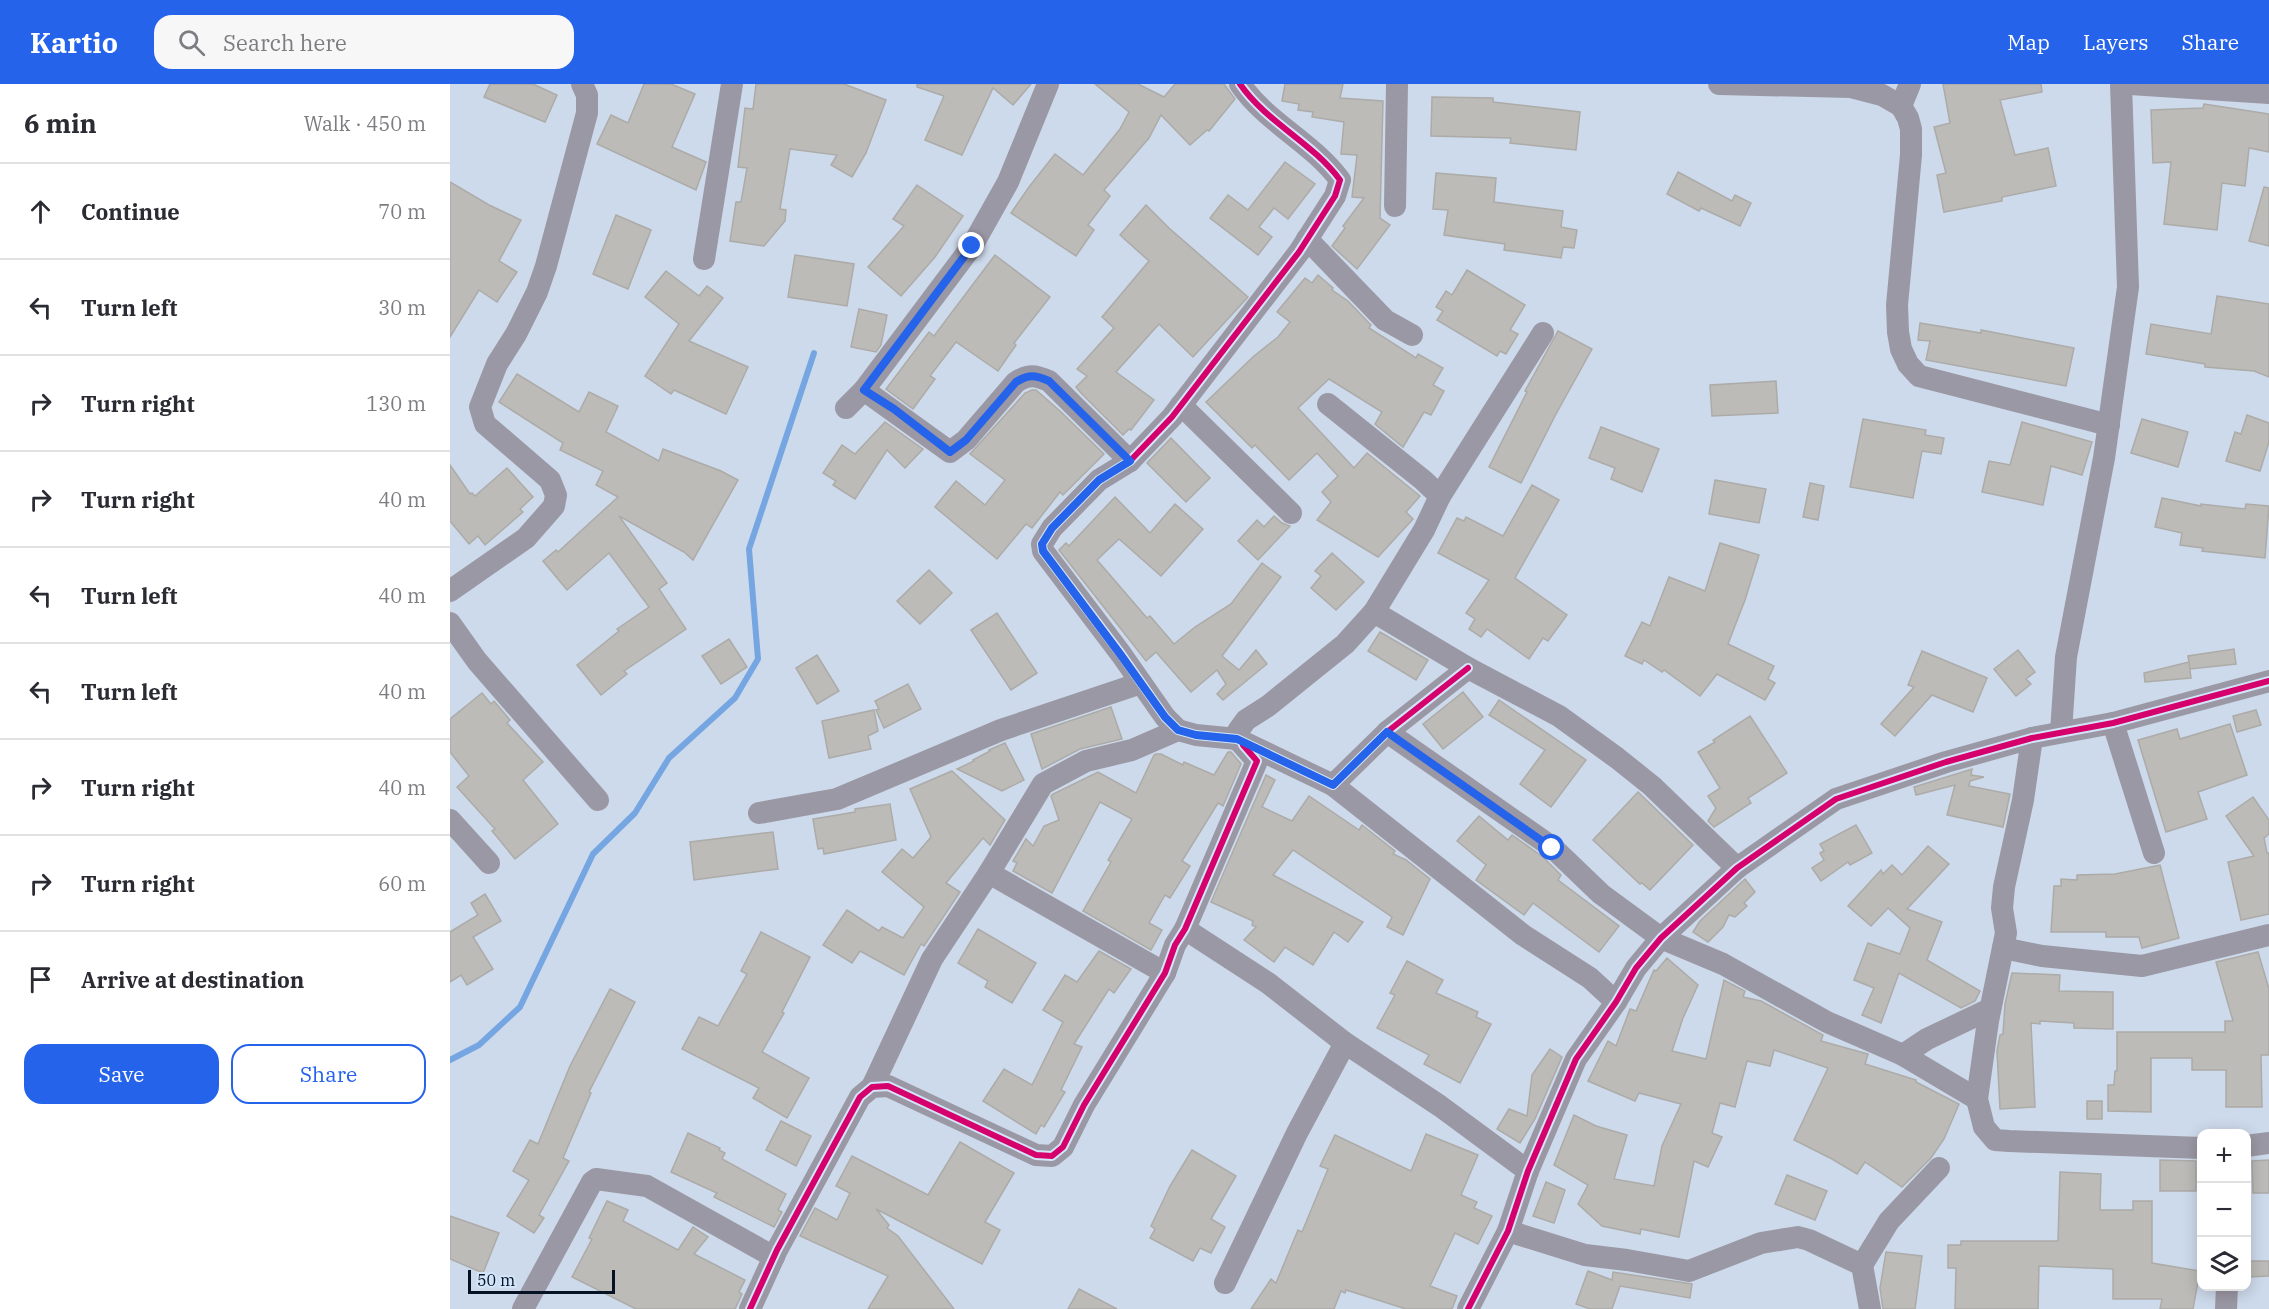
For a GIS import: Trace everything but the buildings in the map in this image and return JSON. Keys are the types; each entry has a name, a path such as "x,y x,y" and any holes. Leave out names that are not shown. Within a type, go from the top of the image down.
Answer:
{"street":[{"path":"450,591 526,538 554,506 556,495 550,480 485,424 480,407 497,364 516,334 537,292 546,266 587,112 587,95 582,84"},
{"path":"704,259 732,84"},
{"path":"846,408 864,390 972,246 1008,183 1048,84"},
{"path":"1240,84 1251,100 1327,163 1340,180 1335,196 1307,239 1181,405 1130,461 1099,480 1052,528 1042,544 1043,551 1165,717 1178,730 1196,735 1237,739 1333,785 1523,935 1590,978 1616,1002"},
{"path":"1395,206 1397,84"},
{"path":"1719,84 1851,87 1882,95 1901,106 1911,129 1911,155 1897,305 1901,350 1908,364 1919,376 2109,425"},
{"path":"1901,106 1910,84"},
{"path":"2061,732 2066,657 2109,425 2128,287 2121,84"},
{"path":"2130,84 2228,87 2269,93"},
{"path":"1307,239 1384,320 1412,335"},
{"path":"872,1087 888,1086 1036,1155 1052,1156 1063,1147 1084,1105 1165,973 1175,945 1185,929 1257,761 1237,739 1238,731 1246,720 1268,706 1345,644 1374,612 1424,531 1440,496 1543,333"},
{"path":"864,390 894,409 950,452 966,440 1016,382 1034,375 1049,381 1130,461"},
{"path":"1328,404 1440,496"},
{"path":"1181,405 1291,513"},
{"path":"1374,612 1468,668 1559,716 1652,786 1737,868"},
{"path":"450,623 477,661 598,800"},
{"path":"1333,785 1387,732 1468,668"},
{"path":"1468,1309 1509,1231 1528,1171 1576,1059 1616,1002 1636,968 1661,938 1737,868 1836,799 1946,762 2032,738 2113,723 2269,681"},
{"path":"759,813 837,799 1001,730 1141,683"},
{"path":"2113,723 2154,853"},
{"path":"750,1309 774,1257 860,1097 872,1087 932,959 989,873 1043,784 1086,761 1132,750 1178,730"},
{"path":"1387,732 1552,848 1601,894 1661,938 1724,964 1827,1022 1903,1055 1977,1099"},
{"path":"2032,738 2023,800 2004,887 2002,908 2006,933 1990,1009 1977,1099 1984,1126 1995,1140 2197,1148"},
{"path":"450,820 489,863"},
{"path":"989,873 1165,973"},
{"path":"1185,929 1268,983 1345,1042 1440,1106 1528,1171"},
{"path":"2003,948 2042,956 2142,966 2269,935"},
{"path":"1903,1055 1927,1039 1990,1009"},
{"path":"1225,1283 1297,1133 1345,1042"},
{"path":"2251,1145 2269,1143"},
{"path":"1870,1309 1862,1265 1889,1221 1939,1168"},
{"path":"523,1309 592,1182 596,1179 648,1186 774,1257"},
{"path":"1509,1231 1586,1255 1689,1271 1761,1243 1798,1237 1862,1265"},
{"path":"2226,1309 2227,1291"}],"waterway":[{"path":"450,1060 479,1045 520,1007 593,854 635,813 669,758 735,698 758,659 749,549 814,353"}],"cycle path":[{"path":"1240,84 1263,110 1329,167 1340,180 1335,196 1299,252 1172,417 1130,461 1099,480 1052,528 1042,544 1043,551 1121,654 1165,717 1178,730 1196,735 1237,739 1333,785 1387,732 1468,668"},
{"path":"1468,1309 1508,1231 1528,1171 1576,1059 1616,1002 1636,968 1661,938 1737,868 1836,799 1946,762 2032,738 2113,723 2269,681"},
{"path":"750,1309 777,1250 860,1097 872,1087 888,1086 1036,1155 1052,1156 1063,1147 1084,1105 1165,973 1175,945 1185,929 1257,761 1243,745"}],"route":[{"path":"972,246 864,390 894,409 950,452 966,440 1016,382 1034,375 1049,381 1130,461 1099,480 1052,528 1042,544 1043,551 1165,717 1178,730 1196,735 1237,739 1333,785 1387,732 1552,848"}]}
